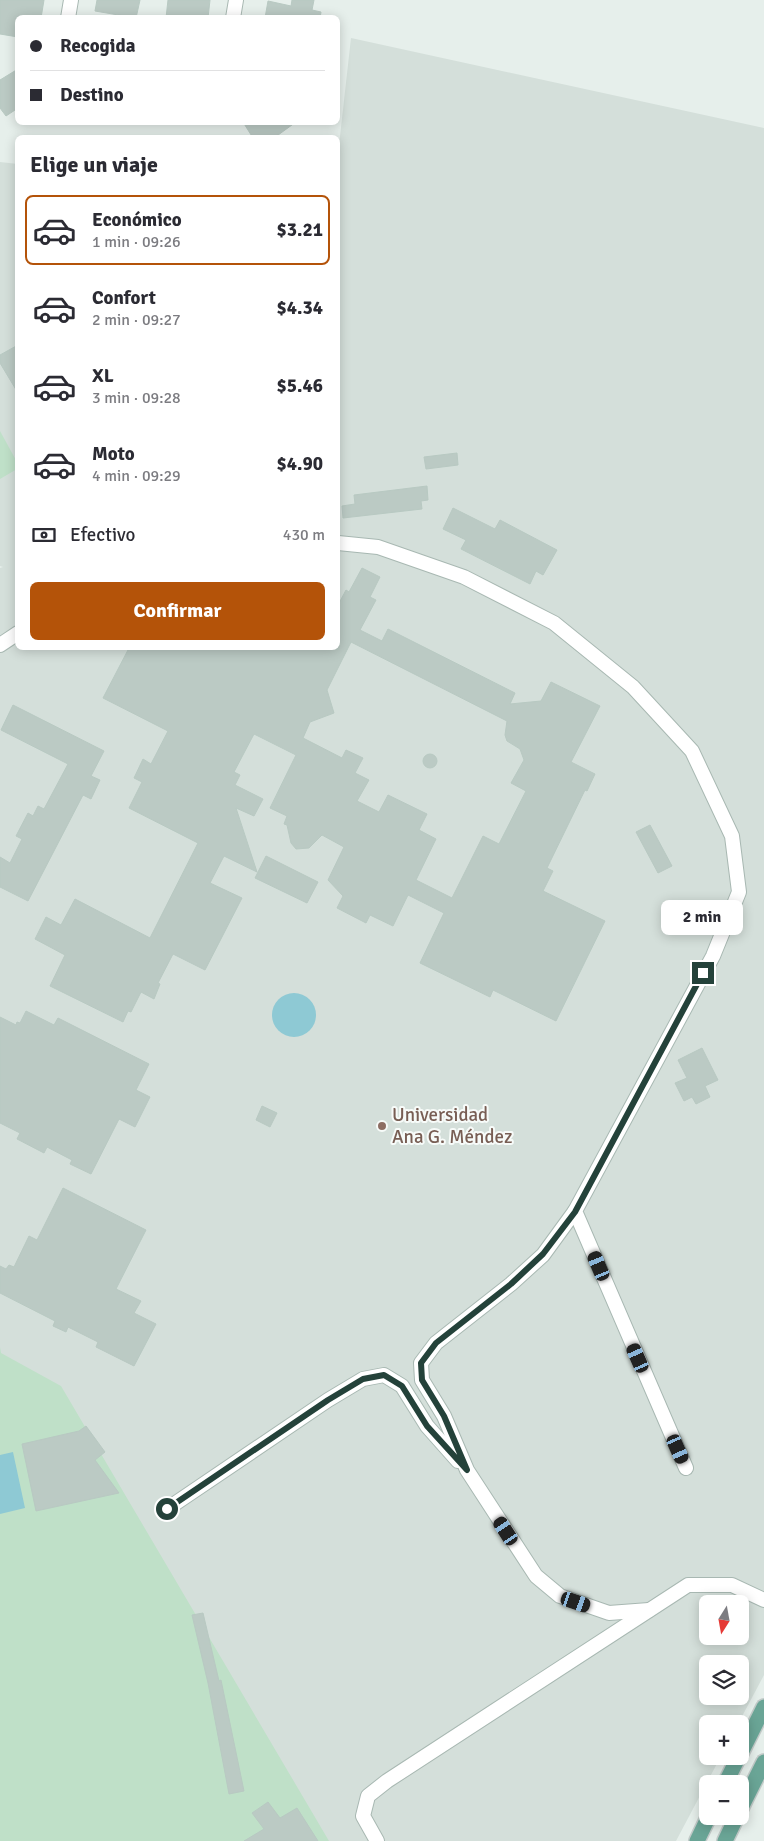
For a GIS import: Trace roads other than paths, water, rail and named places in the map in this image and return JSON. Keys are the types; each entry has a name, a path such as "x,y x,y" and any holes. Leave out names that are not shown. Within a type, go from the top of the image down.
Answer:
{"main road":[{"path":"749,1737 764,1707"},
{"path":"749,1792 764,1762"},
{"path":"697,1841 705,1825"},
{"path":"725,1841 733,1825"}],"street":[{"path":"68,15 71,0"},
{"path":"234,15 236,0"},
{"path":"340,543 378,547 464,577 554,623 633,687 692,751 732,836 739,892 713,956 575,1212 543,1254 511,1284 436,1343 421,1363 422,1380 444,1416 467,1470"},
{"path":"0,645 15,635"},
{"path":"575,1212 686,1468"},
{"path":"167,1509 328,1400 363,1379 384,1375 402,1386 427,1426 467,1470 536,1576 560,1596 609,1613 649,1610"},
{"path":"377,1841 363,1816 368,1796 380,1786 688,1585 732,1585 764,1600"}],"water":[{"path":"290,993 298,993 310,999 316,1015 310,1031 298,1037 290,1037 278,1031 272,1019 272,1011 278,999"},
{"path":"13,1452 25,1508 0,1514 0,1455"}],"place":[{"name":"Universidad Ana G. Méndez","path":"382,1126"}]}
